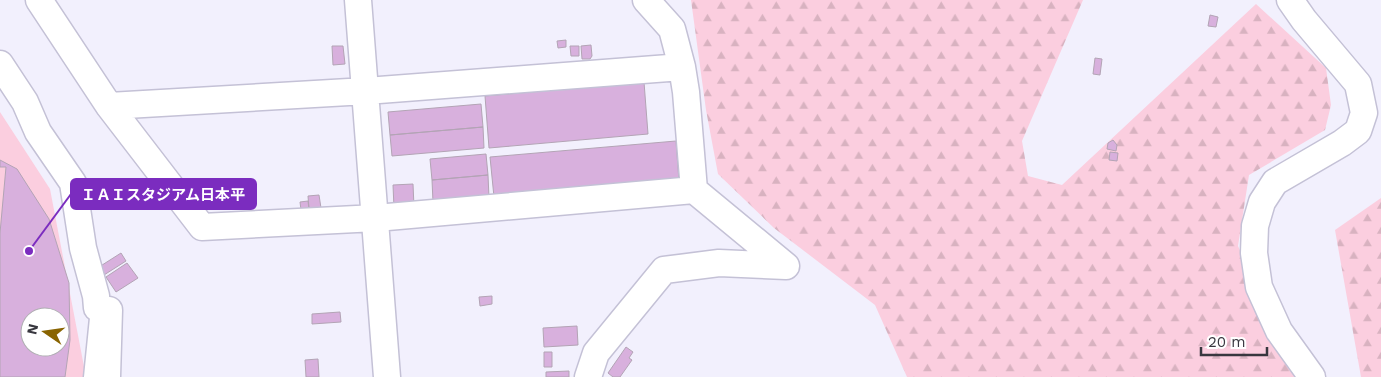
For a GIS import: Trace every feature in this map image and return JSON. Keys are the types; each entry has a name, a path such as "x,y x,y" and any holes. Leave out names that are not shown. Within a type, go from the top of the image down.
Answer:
{"street":[{"path":"39,0 109,106 202,227 376,218 694,190 786,266 719,263 664,270 596,353 588,377"},
{"path":"358,0 387,377"},
{"path":"646,0 672,29 682,67 686,92 694,190"},
{"path":"1290,0 1304,20 1358,84 1364,113 1358,132 1275,182 1262,202 1255,226 1254,253 1259,287 1279,331 1312,377"},
{"path":"0,64 25,102 38,132 73,183 83,248 96,296 97,308 110,310 107,377"},
{"path":"109,106 366,91 682,67"}],"lane":[{"path":"90,377 97,308"}],"green space":[{"path":"691,0 1083,0 1022,141 1028,176 1062,185 1256,4 1326,68 1331,105 1325,130 1249,175 1238,246 1298,377 907,377 875,305 774,228 718,174 706,110"},
{"path":"0,112 50,189 86,377 0,377"},
{"path":"1381,198 1381,377 1361,377 1335,230"}],"building":[{"path":"1210,15 1218,17 1216,27 1208,26"},
{"path":"566,40 566,47 558,48 557,41"},
{"path":"591,45 592,56 590,59 582,59 581,46"},
{"path":"332,46 343,46 345,64 333,65"},
{"path":"570,46 579,46 579,56 571,56"},
{"path":"1095,58 1102,59 1100,75 1093,74"},
{"path":"644,82 648,134 489,148 485,96"},
{"path":"481,104 483,127 390,135 388,112"},
{"path":"483,127 484,148 392,156 390,135"},
{"path":"1113,140 1117,145 1116,151 1107,149 1108,143"},
{"path":"676,141 679,181 494,197 490,157"},
{"path":"1110,152 1118,153 1117,161 1109,160"},
{"path":"486,154 488,175 432,180 430,159"},
{"path":"0,160 17,169 49,219 69,283 69,307 20,307 20,357 68,357 65,377 0,377 0,233 6,167 0,167"},
{"path":"488,175 489,198 433,202 432,180"},
{"path":"413,184 414,207 394,208 393,185"},
{"path":"319,195 321,208 309,209 308,196"},
{"path":"308,201 309,209 301,210 300,202"},
{"path":"121,253 126,261 104,275 99,267"},
{"path":"127,263 138,278 116,292 106,277"},
{"path":"492,296 492,304 480,306 479,297"},
{"path":"340,312 341,322 312,324 312,314"},
{"path":"577,326 578,345 544,347 543,328"},
{"path":"626,347 633,352 629,358 632,360 620,377 613,377 608,373"},
{"path":"544,352 552,352 552,367 544,367"},
{"path":"318,359 319,377 306,377 305,360"},
{"path":"569,371 569,377 546,377 546,372"}],"place":[{"name":"ＩＡＩスタジアム日本平","path":"29,251"}]}
